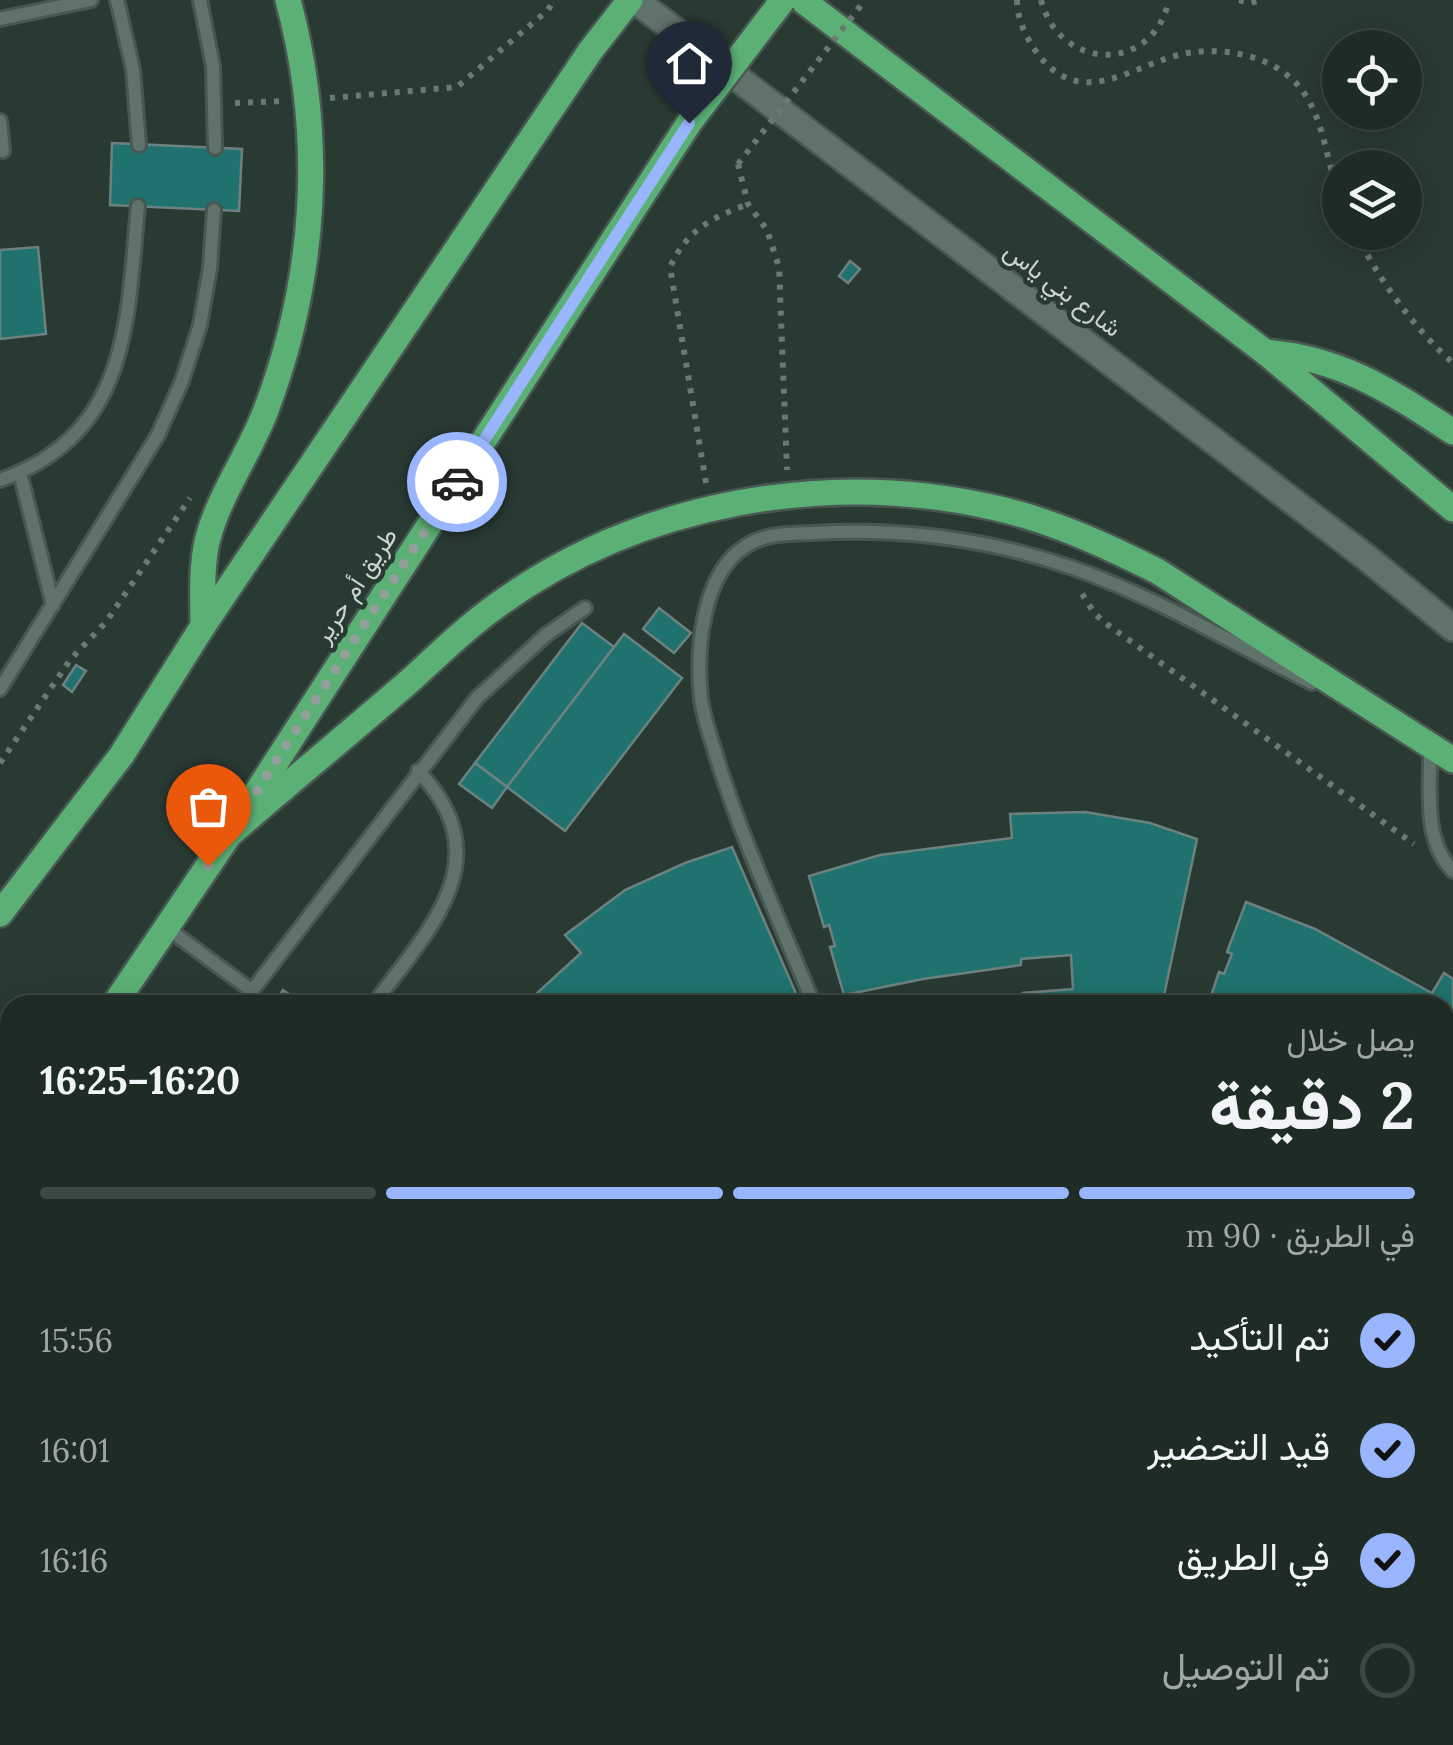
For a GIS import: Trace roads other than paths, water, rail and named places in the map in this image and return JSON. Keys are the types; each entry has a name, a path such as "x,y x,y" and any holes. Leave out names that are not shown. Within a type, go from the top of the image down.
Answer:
{"main road":[{"path":"203,626 202,579 207,542 264,415 286,354 301,292 310,228 308,100 288,0"},
{"path":"0,914 121,756 203,626 591,50 632,0"},
{"name":"شارع بني ياس","path":"632,0 1362,554 1453,628"},
{"name":"طريق أم حرير","path":"121,995 689,123 783,0"},
{"path":"802,0 1265,352 1450,505"},
{"path":"1265,352 1319,359 1344,368 1453,432"},
{"path":"228,834 501,602 602,546 655,525 710,509 788,496 882,492 940,498 996,508 1106,545 1157,571 1453,760"}],"lane":[{"path":"0,19 91,0"},
{"path":"117,0 133,68 140,145"},
{"path":"200,0 213,66 215,148"},
{"path":"0,121 3,151"},
{"path":"0,480 58,450 89,419 112,380 124,339 138,206"},
{"path":"0,689 158,434 182,381 200,326 214,210"},
{"path":"20,473 53,605"},
{"path":"810,995 730,799 701,701 703,635 718,576 746,545 766,537 846,531 904,532 1018,551 1128,590 1406,730"},
{"path":"249,995 477,698 546,635 584,608"},
{"path":"0,661 20,658"},
{"path":"1430,745 1432,834 1449,867"},
{"path":"380,995 437,918 456,875 458,852 451,819 434,788 418,772"},
{"path":"167,928 252,991"}]}
